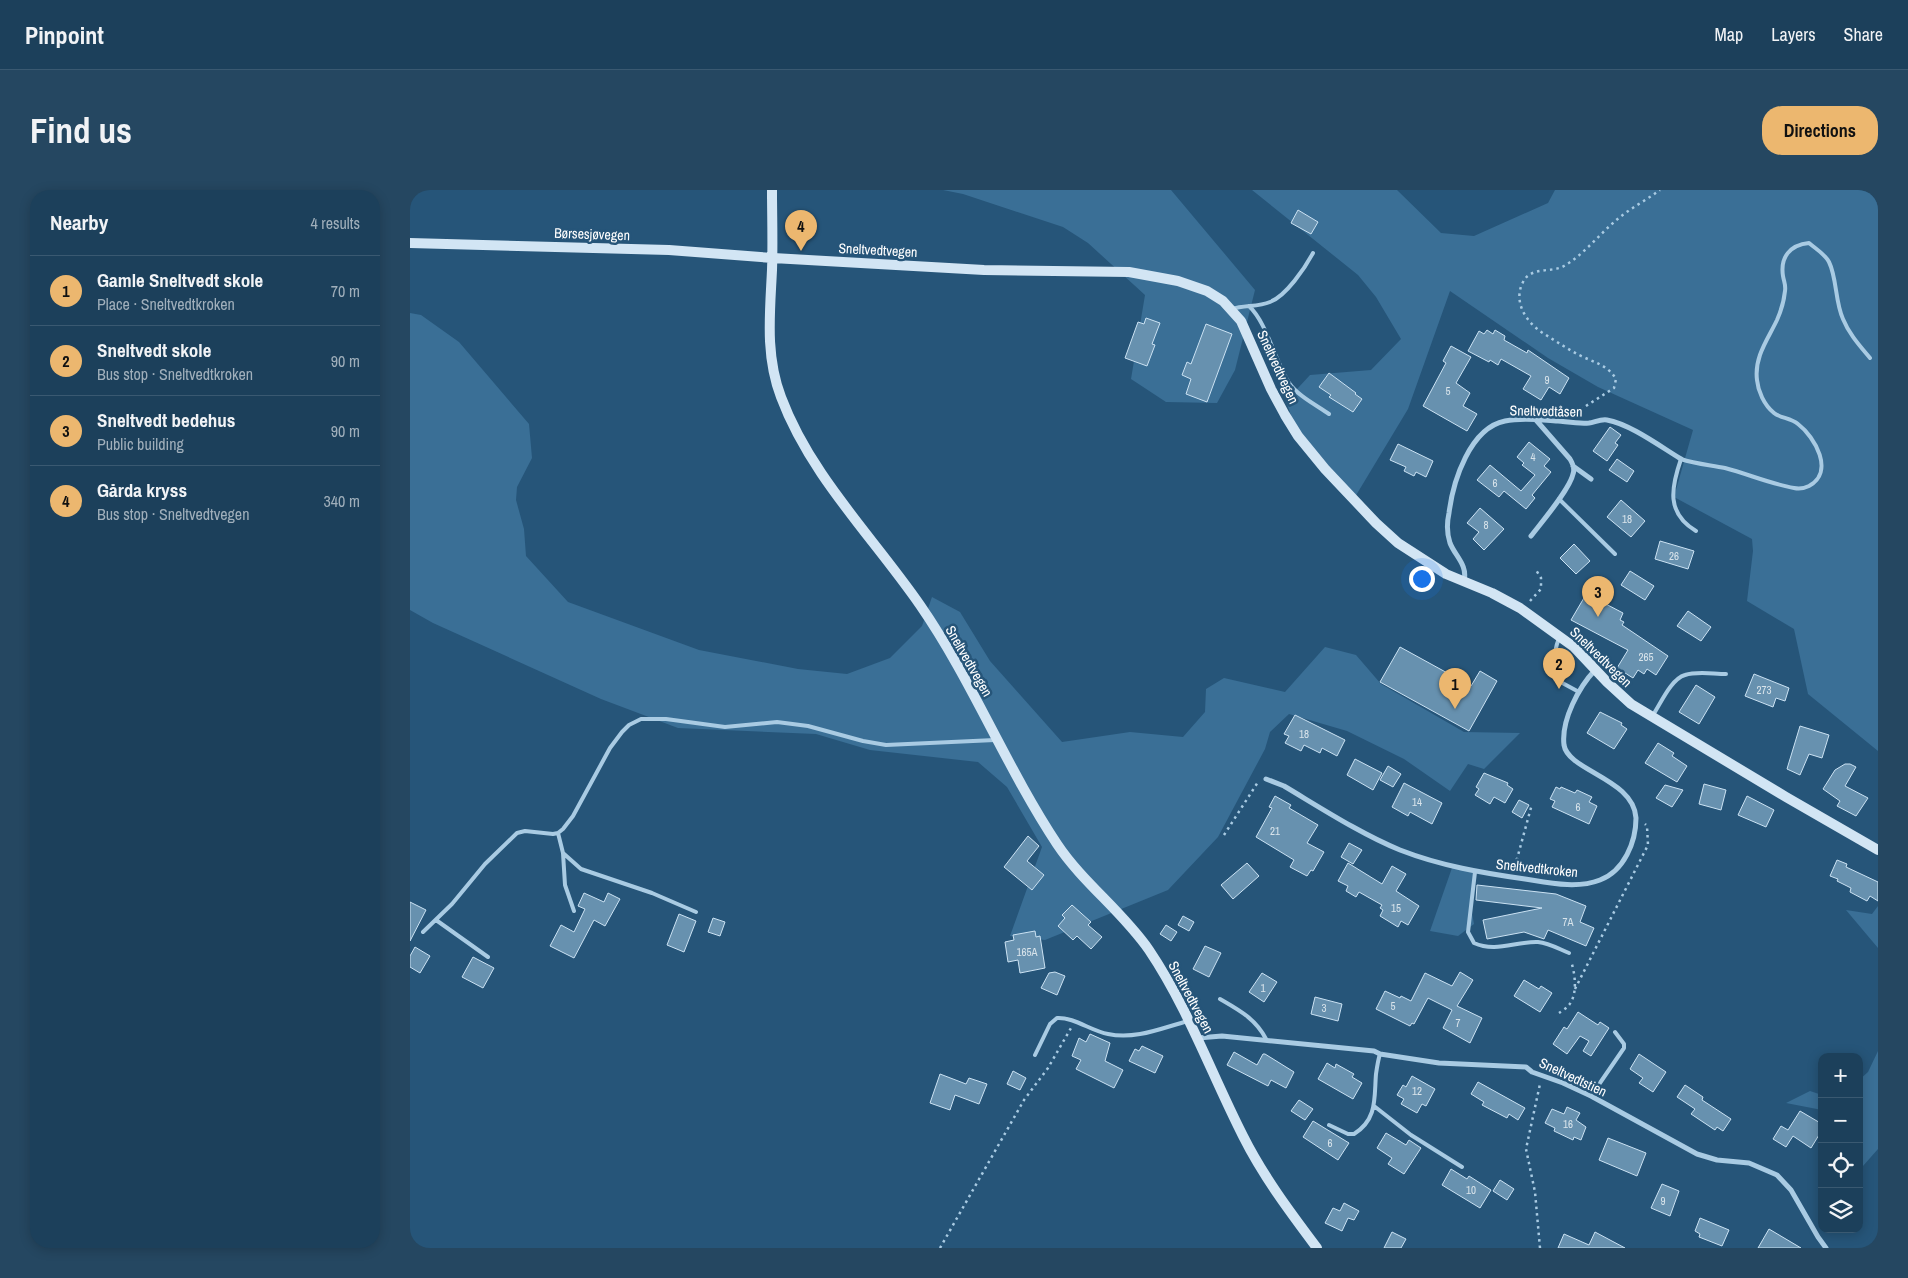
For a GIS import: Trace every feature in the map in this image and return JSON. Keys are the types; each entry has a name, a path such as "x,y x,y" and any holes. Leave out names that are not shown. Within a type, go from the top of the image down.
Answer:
{"main road":[{"path":"772,190 772,258"},
{"name":"Børsesjøvegen","path":"410,243 668,250 772,258"},
{"name":"Sneltvedtvegen","path":"1317,1248 1257,1162 1190,1020 1169,982 1146,946 1083,877 1058,845 922,607 822,474 792,425 779,393 771,361 769,326 772,258 984,270 1128,272 1164,278 1208,291 1232,310 1245,329 1271,389 1298,436 1325,469 1376,523 1398,543 1431,565 1520,608 1560,636 1621,696 1652,717 1878,850"}],"street":[{"name":"Sneltvedtåsen","path":"1464,581 1463,565 1450,543 1448,529 1452,494 1464,461 1478,437 1489,428 1504,421 1536,420 1588,424 1608,420 1638,432 1681,459"},
{"path":"1531,536 1573,475 1573,466 1570,459 1536,420"},
{"path":"1573,466 1591,479"},
{"path":"1595,670 1579,692 1566,726 1564,747 1577,761 1620,789 1632,804 1636,816"},
{"name":"Sneltvedtkroken","path":"1266,779 1280,784 1399,850 1474,872 1566,884 1582,884 1602,880 1609,876 1626,857 1635,831 1636,816"},
{"name":"Sneltvedtstien","path":"1198,1038 1222,1036 1266,1039 1374,1051 1380,1054 1439,1063 1526,1068 1591,1096 1697,1154 1717,1160 1749,1163 1778,1175 1791,1190 1826,1248"}],"lane":[{"path":"1696,531 1680,519 1673,502 1673,484 1681,459 1723,468 1795,488 1810,486 1821,473 1822,460 1814,443 1798,424 1777,415 1768,407 1757,382 1759,354 1778,318 1783,304 1786,286 1783,274 1783,260 1790,250 1800,244 1809,244 1824,255 1829,262 1843,320 1856,341 1870,358"},
{"path":"1232,310 1270,302 1276,298 1292,284 1313,253"},
{"path":"1249,306 1258,318 1290,383 1300,394 1329,414"},
{"path":"1558,499 1615,554"},
{"path":"1560,636 1554,658 1555,679 1579,692"},
{"path":"1652,717 1674,683 1683,675 1692,673 1726,674"},
{"path":"558,833 573,816 610,748 629,725 641,719 666,719 725,727 777,722 808,726 863,741 886,745 997,740"},
{"path":"423,932 436,920 484,864 517,833 525,831 558,833"},
{"path":"558,833 563,853 565,885 574,910"},
{"path":"563,853 571,862 592,874 652,893 696,912"},
{"path":"1474,872 1468,932 1474,944 1493,948 1538,942 1568,953"},
{"path":"436,920 488,957"},
{"path":"1220,999 1249,1017 1260,1028 1266,1039"},
{"path":"1034,1055 1052,1021 1060,1018 1108,1034 1126,1036 1143,1034 1190,1020"},
{"path":"1591,1096 1624,1048 1624,1044 1615,1032"},
{"path":"1329,1126 1348,1134 1354,1134 1369,1118 1374,1106 1376,1072 1380,1054"},
{"path":"1374,1106 1411,1135 1462,1167"}],"path":[{"path":"1563,422 1614,388 1616,379 1611,371 1603,366 1537,330 1522,313 1520,292 1524,280 1534,272 1562,267 1580,254 1614,221 1660,190"},
{"path":"1520,608 1534,598 1541,589 1541,578 1536,570"},
{"path":"1224,835 1259,780 1266,779"},
{"path":"1498,876 1517,859 1532,804"},
{"path":"1559,1013 1570,1004 1574,989 1648,844 1647,826 1636,816"},
{"path":"1568,953 1574,970 1574,989"},
{"path":"940,1248 1024,1100 1048,1068 1074,1022"},
{"path":"1540,1248 1535,1192 1526,1149 1542,1076"}],"shaded area":[{"path":"943,190 1171,190 1255,290 1235,370 1217,403 1166,402 1131,379 1145,295 1088,243 1063,227 963,194"},
{"path":"1252,190 1397,190 1441,233 1474,236 1548,203 1555,190 1878,190 1878,751 1808,694 1794,629 1747,601 1753,551 1752,539 1674,497 1693,430 1598,387 1548,358 1450,291 1408,409 1352,502 1295,427 1286,401 1310,375 1371,370 1401,339 1376,297 1358,275"},
{"path":"410,313 421,315 459,342 529,424 532,458 517,487 516,500 524,529 526,556 568,602 699,650 798,669 847,674 890,658 922,626 932,597 960,612 990,661 1062,742 1130,732 1183,737 1205,712 1206,689 1224,678 1285,692 1325,647 1356,655 1381,684 1464,732 1520,733 1484,769 1468,764 1450,791 1404,759 1347,731 1289,714 1270,732 1265,749 1218,837 1168,890 1045,940 1010,936 1042,847 1007,787 978,762 870,750 816,734 678,728 601,699 433,623 410,610"},
{"path":"1453,865 1476,870 1471,908 1474,924 1458,936 1430,931"},
{"path":"1878,906 1878,948 1846,910 1872,914"},
{"path":"1878,1051 1878,1149 1863,1166 1863,1076 1868,1072"},
{"path":"1810,1091 1818,1094 1818,1109 1786,1103"}],"building":[{"path":"1298,210 1318,222 1311,234 1291,223"},
{"path":"1146,318 1160,323 1152,344 1155,345 1147,366 1125,358 1138,322 1144,324"},
{"path":"1206,324 1232,334 1207,402 1186,394 1191,379 1182,375 1187,362 1191,364"},
{"path":"1487,330 1493,334 1495,330 1505,336 1504,340 1527,353 1528,350 1569,378 1560,394 1549,387 1541,400 1523,389 1531,376 1501,359 1498,365 1468,351 1479,331 1484,334"},
{"path":"1451,346 1471,357 1456,383 1470,393 1463,406 1477,414 1467,431 1423,406 1446,363 1443,361"},
{"path":"1329,373 1362,399 1353,412 1329,397 1331,395 1319,387"},
{"path":"1610,427 1621,435 1615,443 1618,445 1607,461 1593,451"},
{"path":"1529,442 1550,459 1544,466 1551,472 1532,495 1535,498 1526,509 1504,491 1499,497 1477,480 1490,465 1521,491 1535,475 1522,465 1524,463 1517,457"},
{"path":"1398,444 1433,461 1426,477 1416,472 1414,476 1404,471 1406,467 1390,460"},
{"path":"1617,459 1634,471 1627,482 1609,470"},
{"path":"1621,500 1645,521 1631,537 1607,517"},
{"path":"1480,508 1504,529 1484,550 1473,539 1479,532 1467,523"},
{"path":"1660,541 1694,551 1688,569 1655,559"},
{"path":"1574,544 1590,561 1576,574 1560,558"},
{"path":"1630,571 1654,586 1645,600 1621,585"},
{"path":"1588,591 1603,599 1602,602 1623,613 1620,620 1624,622 1622,625 1668,656 1656,675 1647,669 1644,674 1638,670 1633,678 1617,668 1628,650 1571,620"},
{"path":"1688,611 1711,627 1701,641 1677,626"},
{"path":"1400,647 1471,686 1480,671 1497,681 1469,731 1380,682"},
{"path":"1754,674 1789,688 1785,701 1776,698 1773,707 1745,696"},
{"path":"1696,685 1715,697 1699,724 1679,712"},
{"path":"1600,712 1622,723 1621,725 1627,729 1614,749 1587,733"},
{"path":"1295,715 1345,740 1337,756 1322,748 1320,753 1304,745 1301,751 1285,743 1289,736 1284,734"},
{"path":"1800,726 1829,735 1822,758 1809,754 1800,775 1787,769"},
{"path":"1658,743 1674,753 1672,756 1687,766 1677,782 1645,763"},
{"path":"1355,759 1382,773 1373,790 1347,775"},
{"path":"1845,764 1856,767 1845,786 1868,798 1856,816 1837,806 1840,801 1823,789 1835,770"},
{"path":"1388,766 1401,774 1393,787 1380,780"},
{"path":"1484,773 1508,783 1507,785 1513,789 1505,803 1494,797 1490,804 1475,795 1479,789 1476,787"},
{"path":"1404,783 1442,803 1432,824 1410,812 1408,816 1392,807"},
{"path":"1704,784 1726,790 1721,810 1699,804"},
{"path":"1665,785 1683,790 1672,807 1656,798"},
{"path":"1556,787 1560,789 1561,787 1575,793 1577,790 1592,797 1589,802 1597,806 1589,824 1552,807 1555,801 1550,799"},
{"path":"1275,796 1291,805 1289,808 1318,825 1307,843 1324,852 1313,871 1311,870 1307,876 1290,867 1294,860 1256,837 1272,808 1269,807"},
{"path":"1747,796 1774,810 1766,827 1738,815"},
{"path":"1519,800 1529,805 1522,818 1512,812"},
{"path":"1028,836 1039,846 1027,861 1044,875 1032,890 1004,867"},
{"path":"1349,843 1362,850 1353,864 1341,857"},
{"path":"1837,860 1847,864 1846,867 1878,882 1878,901 1870,896 1867,901 1850,892 1851,888 1830,876"},
{"path":"1247,863 1259,876 1233,899 1221,885"},
{"path":"1348,863 1382,884 1392,866 1406,874 1396,891 1419,906 1408,925 1401,921 1398,927 1380,916 1383,910 1380,908 1382,905 1359,892 1356,897 1346,891 1348,886 1338,881"},
{"path":"1477,885 1556,894 1586,906 1580,922 1594,928 1586,946 1548,930 1544,939 1524,932 1487,939 1483,920 1542,908 1476,900"},
{"path":"584,893 604,902 608,893 620,899 605,926 594,920 574,958 550,946 561,925 574,932 585,909 578,906"},
{"path":"410,902 426,910 410,941"},
{"path":"1072,905 1091,922 1088,925 1102,937 1091,949 1077,936 1073,940 1058,926 1065,918 1062,915"},
{"path":"679,914 696,921 684,952 667,945"},
{"path":"1183,916 1194,922 1189,931 1178,925"},
{"path":"713,918 725,922 720,936 708,932"},
{"path":"1166,925 1177,932 1171,941 1160,934"},
{"path":"1035,931 1036,937 1040,936 1045,968 1020,973 1018,960 1008,962 1005,942 1014,940 1013,935"},
{"path":"1205,946 1221,953 1209,977 1193,969"},
{"path":"415,947 430,956 420,973 410,967 410,956"},
{"path":"473,957 494,968 483,988 462,977"},
{"path":"1055,972 1065,976 1057,995 1041,988 1049,973"},
{"path":"1460,972 1473,980 1457,1006 1482,1018 1470,1043 1443,1028 1452,1010 1428,998 1414,1024 1412,1023 1410,1026 1376,1009 1385,991 1411,1001 1425,973 1452,986"},
{"path":"1262,973 1277,982 1264,1002 1249,992"},
{"path":"1524,980 1539,989 1541,986 1552,993 1540,1012 1514,996"},
{"path":"1315,997 1342,1004 1338,1021 1311,1014"},
{"path":"1578,1012 1598,1025 1600,1022 1609,1028 1591,1056 1583,1051 1589,1041 1580,1036 1567,1054 1553,1044 1564,1027 1567,1029"},
{"path":"1090,1034 1110,1043 1105,1061 1123,1070 1114,1088 1076,1069 1081,1060 1072,1056 1079,1038 1086,1042"},
{"path":"1142,1046 1163,1056 1155,1073 1129,1061 1135,1049 1139,1051"},
{"path":"1234,1052 1257,1065 1263,1054 1265,1054 1294,1072 1286,1088 1271,1080 1268,1086 1227,1065"},
{"path":"1639,1054 1666,1072 1653,1092 1639,1083 1643,1078 1630,1069"},
{"path":"1327,1063 1335,1068 1336,1064 1354,1074 1352,1077 1362,1083 1353,1099 1318,1079"},
{"path":"1013,1071 1026,1078 1020,1090 1007,1084"},
{"path":"940,1074 966,1084 969,1078 987,1084 979,1104 955,1095 950,1110 930,1103"},
{"path":"1412,1076 1435,1089 1426,1106 1422,1104 1417,1113 1401,1104 1404,1099 1397,1095 1403,1085 1406,1087"},
{"path":"1478,1082 1525,1108 1518,1120 1509,1114 1507,1118 1482,1105 1484,1102 1471,1094"},
{"path":"1685,1085 1703,1097 1702,1100 1731,1119 1723,1131 1717,1127 1715,1130 1691,1114 1695,1109 1677,1097"},
{"path":"1299,1100 1313,1109 1305,1120 1291,1111"},
{"path":"1567,1107 1580,1113 1576,1120 1586,1127 1581,1140 1574,1137 1573,1140 1554,1131 1555,1128 1545,1123 1552,1109 1564,1114"},
{"path":"1800,1111 1818,1122 1818,1137 1811,1148 1793,1136 1786,1147 1773,1139 1781,1126 1788,1130"},
{"path":"1313,1121 1349,1143 1338,1160 1303,1137"},
{"path":"1386,1133 1406,1145 1409,1140 1421,1148 1404,1174 1388,1164 1392,1158 1377,1148"},
{"path":"1608,1138 1646,1153 1637,1176 1599,1160"},
{"path":"1451,1169 1467,1179 1469,1176 1491,1190 1480,1208 1442,1185"},
{"path":"1500,1180 1514,1189 1507,1200 1493,1191"},
{"path":"1662,1184 1679,1191 1670,1216 1651,1208"},
{"path":"1344,1203 1359,1211 1354,1220 1348,1218 1342,1231 1325,1223 1333,1208 1340,1211"},
{"path":"1700,1218 1729,1230 1722,1246 1699,1237 1700,1234 1695,1231"},
{"path":"1769,1229 1801,1248 1758,1248"},
{"path":"1392,1232 1406,1239 1401,1248 1384,1248"},
{"path":"1595,1232 1625,1248 1558,1248 1564,1234 1589,1245"}],"place":[{"name":"Gårda kryss","path":"801,251"},
{"name":"Sneltvedt bedehus","path":"1598,617"},
{"name":"Sneltvedt skole","path":"1559,689"},
{"name":"Gamle Sneltvedt skole","path":"1455,709"}]}
